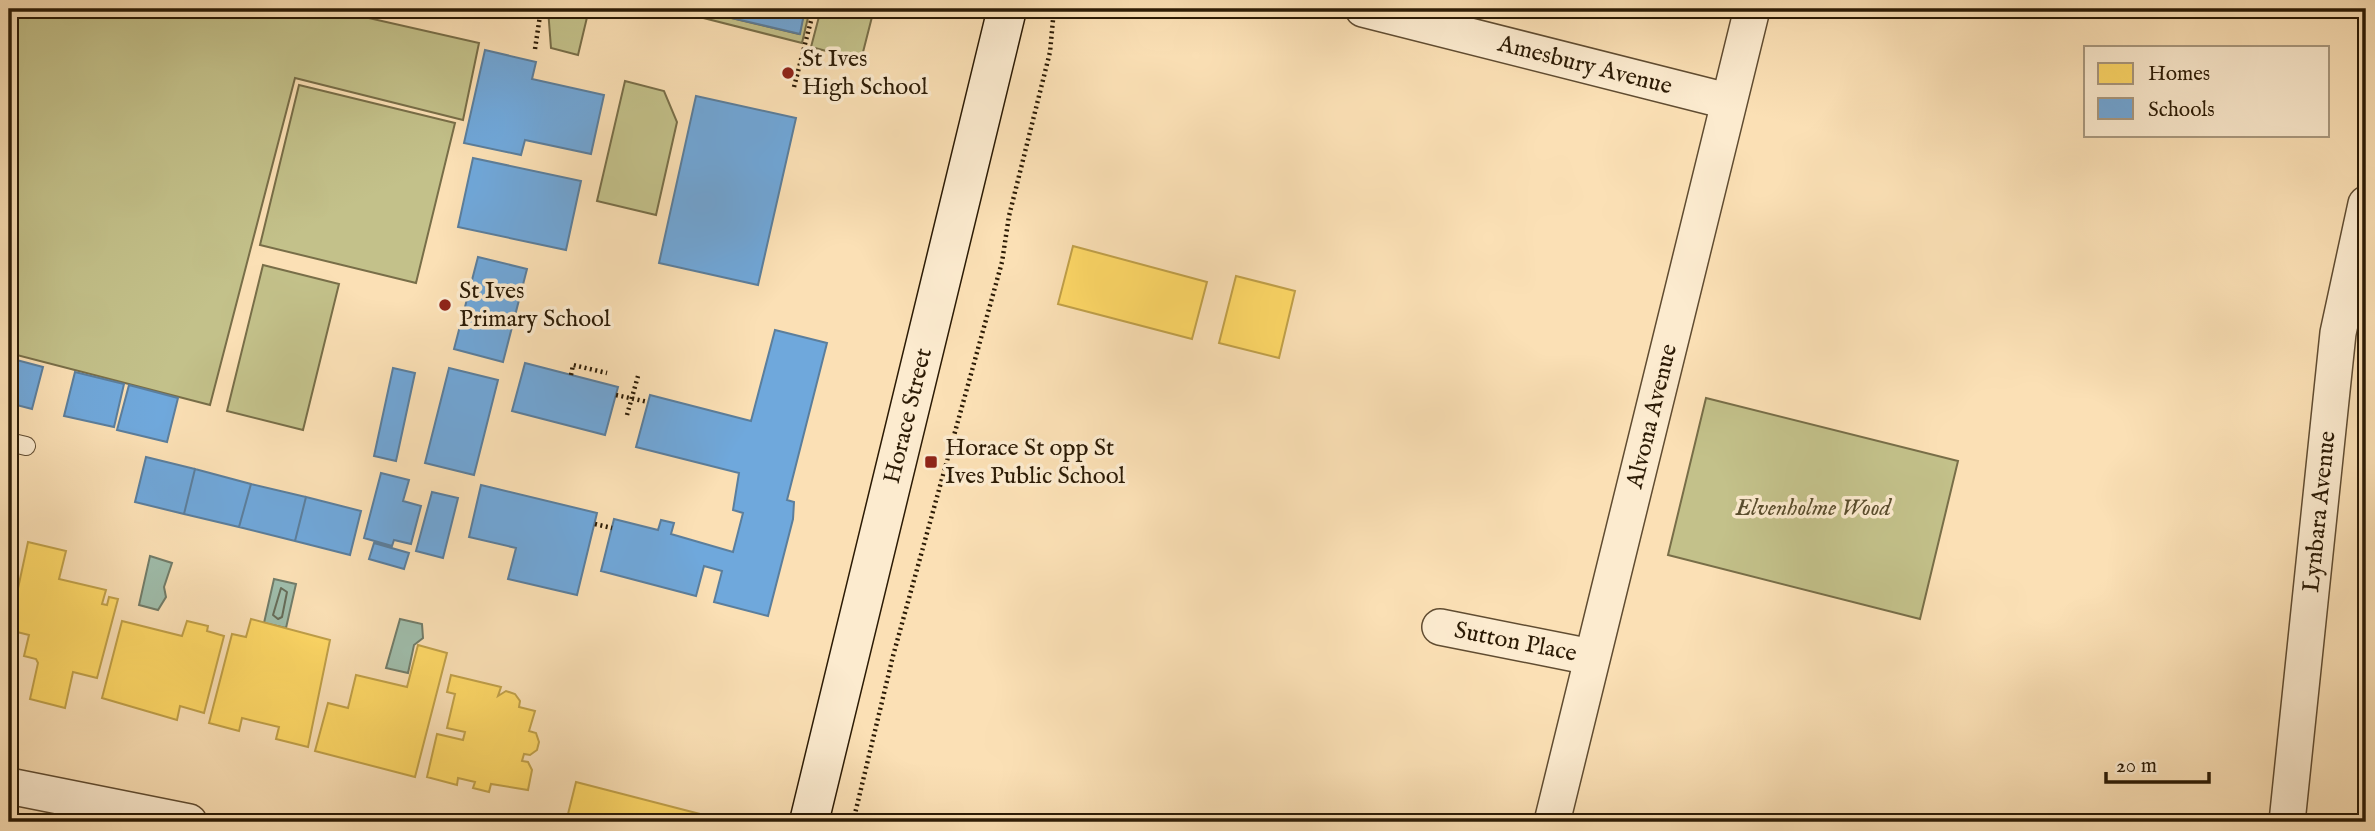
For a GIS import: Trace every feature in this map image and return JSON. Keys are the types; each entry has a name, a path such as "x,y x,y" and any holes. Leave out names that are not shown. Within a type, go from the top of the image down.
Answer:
{"main road":[{"name":"Horace Street","path":"809,822 1007,9"}],"street":[{"name":"Amesbury Avenue","path":"1363,9 1727,102"},
{"name":"Alvona Avenue","path":"1552,822 1752,9"},
{"name":"Lynbara Avenue","path":"2287,822 2337,333 2366,204"},
{"name":"Sutton Place","path":"1440,627 1591,657"},
{"path":"9,786 190,822"}],"path":[{"path":"535,49 541,9"},
{"path":"794,87 814,9"},
{"path":"853,822 893,656 1004,254 1009,216 1050,52 1054,9"},
{"path":"571,375 573,365 607,373"},
{"path":"627,415 638,376"},
{"path":"616,396 648,402"},
{"path":"594,524 612,528"}],"green space":[{"path":"9,9 329,9 479,43 463,120 295,78 210,405 9,353"},
{"path":"548,9 589,9 578,55 551,48"},
{"path":"668,9 693,9 799,34 805,9 810,9 802,43"},
{"path":"821,9 874,9 861,60 811,47"},
{"path":"625,81 664,91 677,122 656,215 597,201"},
{"path":"299,85 455,123 416,283 260,245"},
{"path":"263,265 339,284 303,430 227,411"},
{"name":"Elvenholme Wood","path":"1706,398 1958,461 1920,619 1668,555"}],"water":[{"path":"150,556 172,563 164,587 166,597 158,610 139,605"},
{"path":"274,579 296,584 286,628 264,623"},
{"path":"400,619 422,624 423,638 414,645 408,673 386,668"}],"building: Homes":[{"path":"1073,246 1207,282 1192,339 1058,304"},
{"path":"1236,276 1295,291 1279,358 1219,343"},
{"path":"28,542 66,551 59,579 106,590 102,604 107,605 109,597 118,599 97,678 73,672 65,708 30,699 38,663 36,659 24,656 29,635 9,630"},
{"path":"251,619 330,640 308,747 276,739 279,727 242,718 239,731 209,723 232,634 246,637"},
{"path":"122,621 182,636 187,621 208,626 207,631 224,636 204,713 180,706 177,720 102,698"},
{"path":"418,645 447,653 415,777 315,751 328,703 348,708 356,675 407,687"},
{"path":"451,675 501,687 498,696 506,691 515,694 520,701 519,707 535,711 529,731 536,733 539,742 537,750 530,755 524,754 522,761 528,762 532,770 528,790 491,784 489,792 473,788 475,782 458,778 457,785 427,777 437,734 463,740 465,732 447,728 455,694 447,692"},
{"path":"576,782 704,815 702,822 566,822"}],"building: Schools":[{"path":"693,9 805,9 800,34"},
{"path":"485,50 536,62 532,79 604,95 591,154 525,140 521,155 464,143"},
{"path":"696,96 796,118 758,285 659,263"},
{"path":"473,158 581,181 566,250 458,227"},
{"path":"478,257 527,269 503,362 454,349"},
{"path":"775,330 827,343 787,500 794,502 793,519 768,616 714,602 722,571 704,566 696,596 601,571 614,519 658,530 661,520 674,523 671,534 733,552 743,513 733,510 739,473 636,447 650,395 751,421"},
{"path":"9,358 43,367 32,409 9,403"},
{"path":"525,363 618,387 605,435 512,411"},
{"path":"393,368 415,373 396,461 374,456"},
{"path":"449,368 498,380 474,475 425,463"},
{"path":"75,372 124,384 114,427 64,416"},
{"path":"129,385 178,398 167,442 117,430"},
{"path":"146,457 195,469 184,514 135,502"},
{"path":"195,469 251,484 239,527 184,514"},
{"path":"381,473 409,480 403,501 421,506 411,544 394,540 392,546 364,538"},
{"path":"251,484 306,497 295,541 239,527"},
{"path":"481,485 597,513 577,595 508,579 516,548 469,537"},
{"path":"432,492 458,498 443,558 416,551"},
{"path":"306,497 361,511 350,555 295,541"},
{"path":"374,543 409,553 404,569 369,559"}],"place":[{"name":"St Ives High School","path":"788,73"},
{"name":"St Ives Primary School","path":"445,305"},
{"name":"Horace St opp St Ives Public School","path":"931,462"}]}
